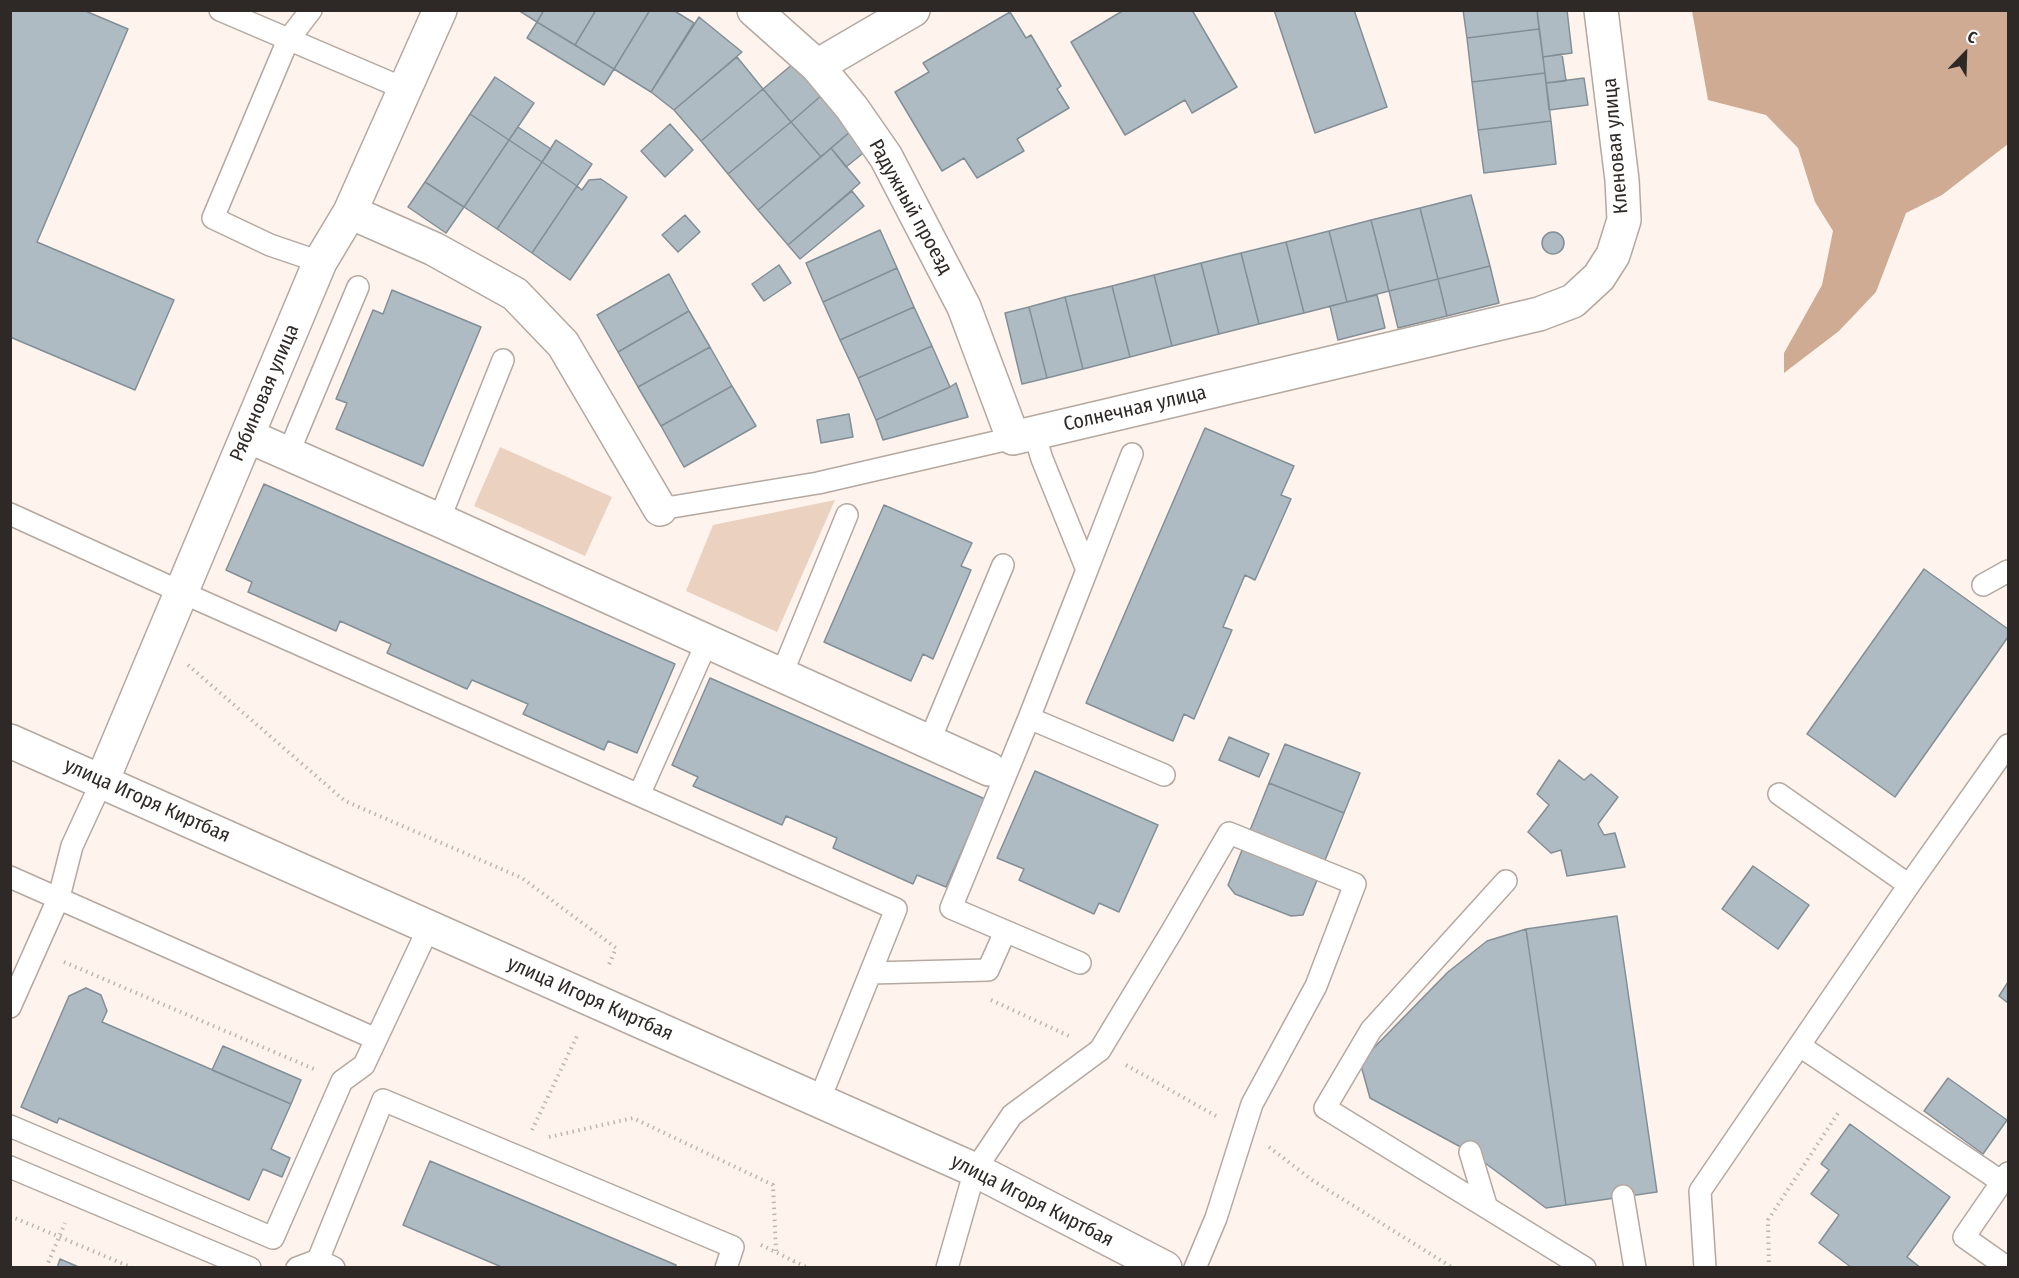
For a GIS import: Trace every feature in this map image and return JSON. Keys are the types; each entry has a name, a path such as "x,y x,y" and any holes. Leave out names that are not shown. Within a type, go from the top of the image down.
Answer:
{"street":[{"name":"Рябиновая улица","path":"102,781 320,262 350,213 440,10"},
{"name":"Радужный проезд","path":"754,10 816,66 852,108 886,157 964,307 1023,436"},
{"path":"816,66 913,10"},
{"name":"Кленовая улица","path":"1599,278 1613,255 1624,220 1622,180 1601,10"},
{"path":"350,213 434,249 515,294 563,344 660,509"},
{"name":"Солнечная улица","path":"1023,436 1539,314 1573,301 1599,278"},
{"path":"248,436 989,769"},
{"name":"улица Игоря Киртбая","path":"10,741 975,1170 1165,1268"}],"lane":[{"path":"220,10 405,89"},
{"path":"311,10 288,40 213,218 270,245 320,262"},
{"path":"288,454 358,287"},
{"path":"439,520 503,360"},
{"path":"1023,436 1042,459 1087,570"},
{"name":"Солнечная улица","path":"660,509 818,483 1023,436"},
{"path":"1080,963 951,908 1029,718 1132,454"},
{"path":"10,514 896,909 819,1101"},
{"path":"782,676 847,515"},
{"path":"928,742 1003,565"},
{"path":"1983,585 2008,571"},
{"path":"639,795 707,642"},
{"path":"1029,718 1164,775"},
{"path":"1705,1268 1700,1191 1909,885 2008,748"},
{"path":"10,1007 59,897 72,846 102,781"},
{"path":"1779,794 1909,885"},
{"path":"947,1268 975,1170 1012,1115 1100,1050 1229,833 1355,884 1316,986 1252,1104 1216,1218 1195,1268"},
{"path":"10,877 376,1039"},
{"path":"1506,881 1371,1030 1325,1108 1585,1268"},
{"path":"10,1126 273,1238 342,1081 364,1065 429,927"},
{"path":"872,973 988,970 1005,932"},
{"path":"1800,1046 2005,1178 1964,1237 2008,1268"},
{"path":"297,1268 326,1264 383,1100 733,1247 726,1268"},
{"path":"1470,1152 1486,1205"},
{"path":"10,1167 250,1268"},
{"path":"1623,1196 1635,1268"}],"path":[{"path":"160,641 345,801 522,878 616,948 594,1000 531,1131"},
{"path":"35,950 342,1081"},
{"path":"982,996 1100,1050 1259,1139 1312,1180 1453,1268"},
{"path":"1769,1268 1768,1220 1858,1083"},
{"path":"548,1137 633,1118 773,1185 777,1251"},
{"path":"46,1268 77,1195"},
{"path":"10,1216 134,1268"},
{"path":"791,1268 794,1262"}],"shaded area":[{"path":"1692,11 2008,11 2008,144 1942,195 1906,213 1876,292 1839,331 1784,373 1784,353 1822,285 1833,231 1815,202 1798,148 1766,115 1708,100"},
{"path":"500,447 612,497 585,556 474,506"},
{"path":"835,500 777,632 686,591 713,525"}],"building":[{"path":"10,10 83,10 128,29 37,242 174,300 135,390 10,337"},
{"path":"518,10 544,10 537,22"},
{"path":"544,10 596,10 575,45 537,22"},
{"path":"596,10 650,10 614,69 575,45"},
{"path":"650,10 673,10 694,23 651,92 614,69"},
{"path":"1124,10 1192,10 1237,87 1192,113 1185,100 1125,135 1071,42"},
{"path":"1274,10 1354,10 1387,107 1315,133"},
{"path":"1463,10 1537,10 1539,29 1467,38"},
{"path":"1537,10 1567,10 1572,53 1543,57"},
{"path":"1010,12 1026,38 1031,35 1061,86 1057,89 1069,108 1017,139 1024,151 977,178 964,158 942,171 895,92 929,72 923,63"},
{"path":"699,17 742,52 674,110 651,92"},
{"path":"537,22 614,69 604,85 527,38"},
{"path":"1539,29 1545,73 1472,82 1467,38"},
{"path":"1562,54 1566,81 1546,83 1543,57"},
{"path":"737,57 763,89 701,141 674,110"},
{"path":"794,63 822,95 791,122 763,89"},
{"path":"1545,73 1551,121 1478,130 1472,82"},
{"path":"495,77 534,103 509,140 470,114"},
{"path":"1584,78 1588,105 1549,110 1546,83"},
{"path":"763,89 791,122 728,174 701,141"},
{"path":"822,95 851,131 821,157 791,122"},
{"path":"470,114 509,140 464,207 425,182"},
{"path":"1551,121 1556,164 1484,173 1478,130"},
{"path":"791,122 821,157 758,210 728,174"},
{"path":"670,124 693,150 665,177 641,151"},
{"path":"518,127 551,149 542,162 509,140"},
{"path":"851,131 867,150 846,167 831,148"},
{"path":"509,140 542,162 497,229 464,207"},
{"path":"556,140 592,164 577,186 542,162"},
{"path":"831,148 860,183 788,245 758,210"},
{"path":"542,162 577,186 532,253 497,229"},
{"path":"601,179 627,197 570,280 532,253 577,186 582,190 589,180"},
{"path":"425,182 464,207 446,233 408,207"},
{"path":"852,191 864,206 800,259 788,245"},
{"path":"1471,195 1490,266 1438,279 1420,208"},
{"path":"1420,208 1438,279 1389,291 1371,220"},
{"path":"685,215 700,232 678,252 662,235"},
{"path":"1371,220 1389,291 1347,302 1329,231"},
{"path":"880,230 897,268 823,302 806,263"},
{"path":"1329,231 1347,302 1304,313 1286,242"},
{"path":"1553,232 1561,235 1564,243 1561,251 1553,254 1545,251 1542,243 1545,235"},
{"path":"1286,242 1304,313 1259,324 1241,253"},
{"path":"1241,253 1259,324 1219,334 1201,263"},
{"path":"1201,263 1219,334 1172,346 1154,275"},
{"path":"779,265 791,283 764,301 752,284"},
{"path":"1490,266 1499,303 1447,316 1438,279"},
{"path":"897,268 914,307 840,340 823,302"},
{"path":"669,274 689,311 618,352 597,315"},
{"path":"1154,275 1172,346 1130,357 1112,286"},
{"path":"1438,279 1447,316 1398,328 1389,291"},
{"path":"1112,286 1130,357 1083,369 1065,297"},
{"path":"392,290 481,327 423,466 336,429 347,403 336,399 373,310 383,314"},
{"path":"1377,295 1385,328 1338,340 1330,306"},
{"path":"1065,297 1083,369 1047,378 1029,307"},
{"path":"914,307 932,346 858,378 840,340"},
{"path":"1029,307 1047,378 1022,384 1005,313"},
{"path":"689,311 710,347 638,387 618,352"},
{"path":"932,346 950,387 876,420 858,378"},
{"path":"710,347 732,386 661,426 638,387"},
{"path":"956,383 968,417 883,440 876,420"},
{"path":"732,386 756,426 684,467 661,426"},
{"path":"849,414 853,437 821,443 817,420"},
{"path":"1205,428 1294,466 1281,495 1291,499 1255,580 1245,575 1223,627 1232,630 1194,719 1184,714 1173,741 1086,703"},
{"path":"264,484 675,664 637,753 608,741 604,750 523,714 528,704 472,680 467,689 387,653 391,644 340,621 336,631 248,592 252,582 226,570"},
{"path":"884,505 972,543 961,566 971,570 933,659 923,654 911,681 824,642"},
{"path":"1924,569 2008,629 2008,637 1895,797 1807,734"},
{"path":"710,678 985,799 946,887 917,875 913,884 833,848 837,838 786,816 782,825 693,786 698,777 672,765"},
{"path":"1229,737 1269,754 1259,777 1219,760"},
{"path":"1285,744 1360,773 1344,813 1269,783"},
{"path":"1559,760 1584,780 1591,774 1618,797 1598,824 1604,835 1615,833 1625,867 1567,876 1561,850 1551,853 1528,832 1549,805 1537,794"},
{"path":"1035,771 1158,825 1119,912 1099,903 1094,914 1019,880 1024,869 997,858"},
{"path":"1269,783 1344,813 1303,915 1291,916 1235,894 1228,885"},
{"path":"1753,866 1809,905 1778,949 1722,909"},
{"path":"1617,916 1657,1192 1566,1205 1526,929"},
{"path":"1526,929 1566,1205 1546,1208 1470,1152 1370,1098 1360,1062 1448,972 1487,941"},
{"path":"2008,982 2008,1003 1999,996"},
{"path":"86,988 101,995 107,1011 102,1022 291,1104 271,1149 290,1158 282,1177 263,1169 249,1200 59,1118 57,1123 21,1107 69,996"},
{"path":"223,1046 301,1080 291,1104 212,1070"},
{"path":"1948,1078 2007,1120 1983,1154 1924,1111"},
{"path":"1850,1124 1950,1197 1907,1257 1921,1268 1852,1268 1819,1243 1839,1215 1811,1194 1829,1170 1821,1164"},
{"path":"430,1161 676,1265 675,1268 504,1268 403,1225"},
{"path":"60,1259 81,1268 57,1268"}]}
